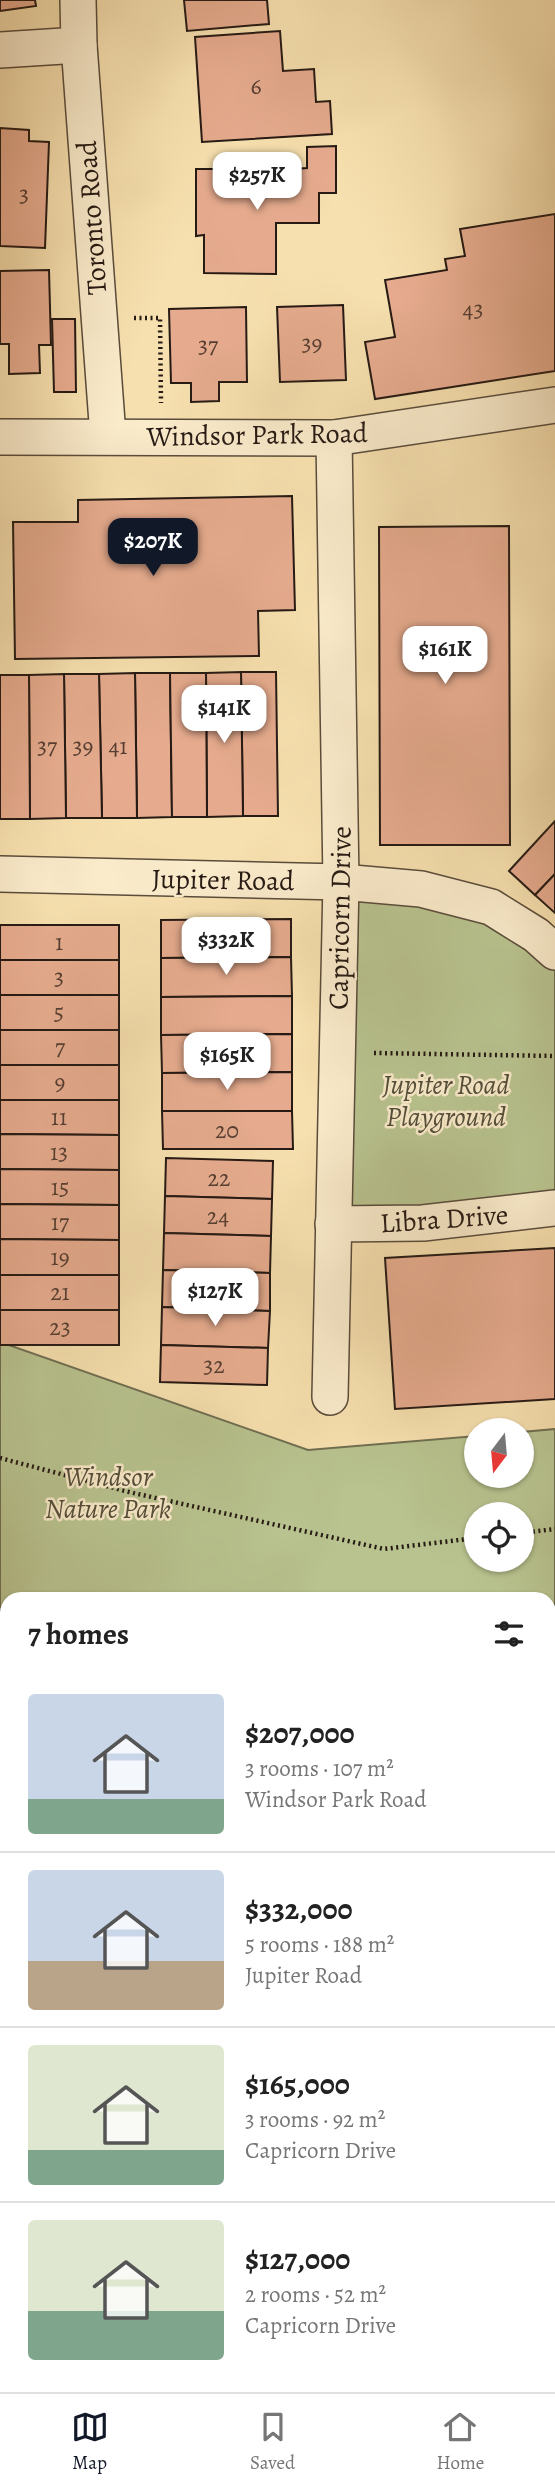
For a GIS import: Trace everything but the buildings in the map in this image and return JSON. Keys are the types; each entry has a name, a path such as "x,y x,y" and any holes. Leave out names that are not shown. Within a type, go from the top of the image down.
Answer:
{"street":[{"name":"Toronto Road","path":"78,0 97,319 108,436"},
{"path":"0,50 79,45"},
{"name":"Windsor Park Road","path":"0,437 334,438 555,405"},
{"name":"Capricorn Drive","path":"330,1397 341,882 334,438"},
{"name":"Jupiter Road","path":"0,874 341,882 421,889 491,907 537,935 555,952"},
{"name":"Libra Drive","path":"334,1224 423,1223 555,1209"}],"path":[{"path":"97,319 160,318 162,404"},
{"path":"373,1053 555,1056"},
{"path":"0,1458 129,1492 384,1549 464,1539"},
{"path":"534,1532 555,1529"}],"green space":[{"name":"Jupiter Road Playground","path":"341,882 491,907 555,952 555,1208 333,1224"},
{"name":"Windsor Nature Park","path":"0,1342 308,1450 464,1437 464,1488 534,1488 534,1431 555,1429 555,1592 0,1592"}]}
